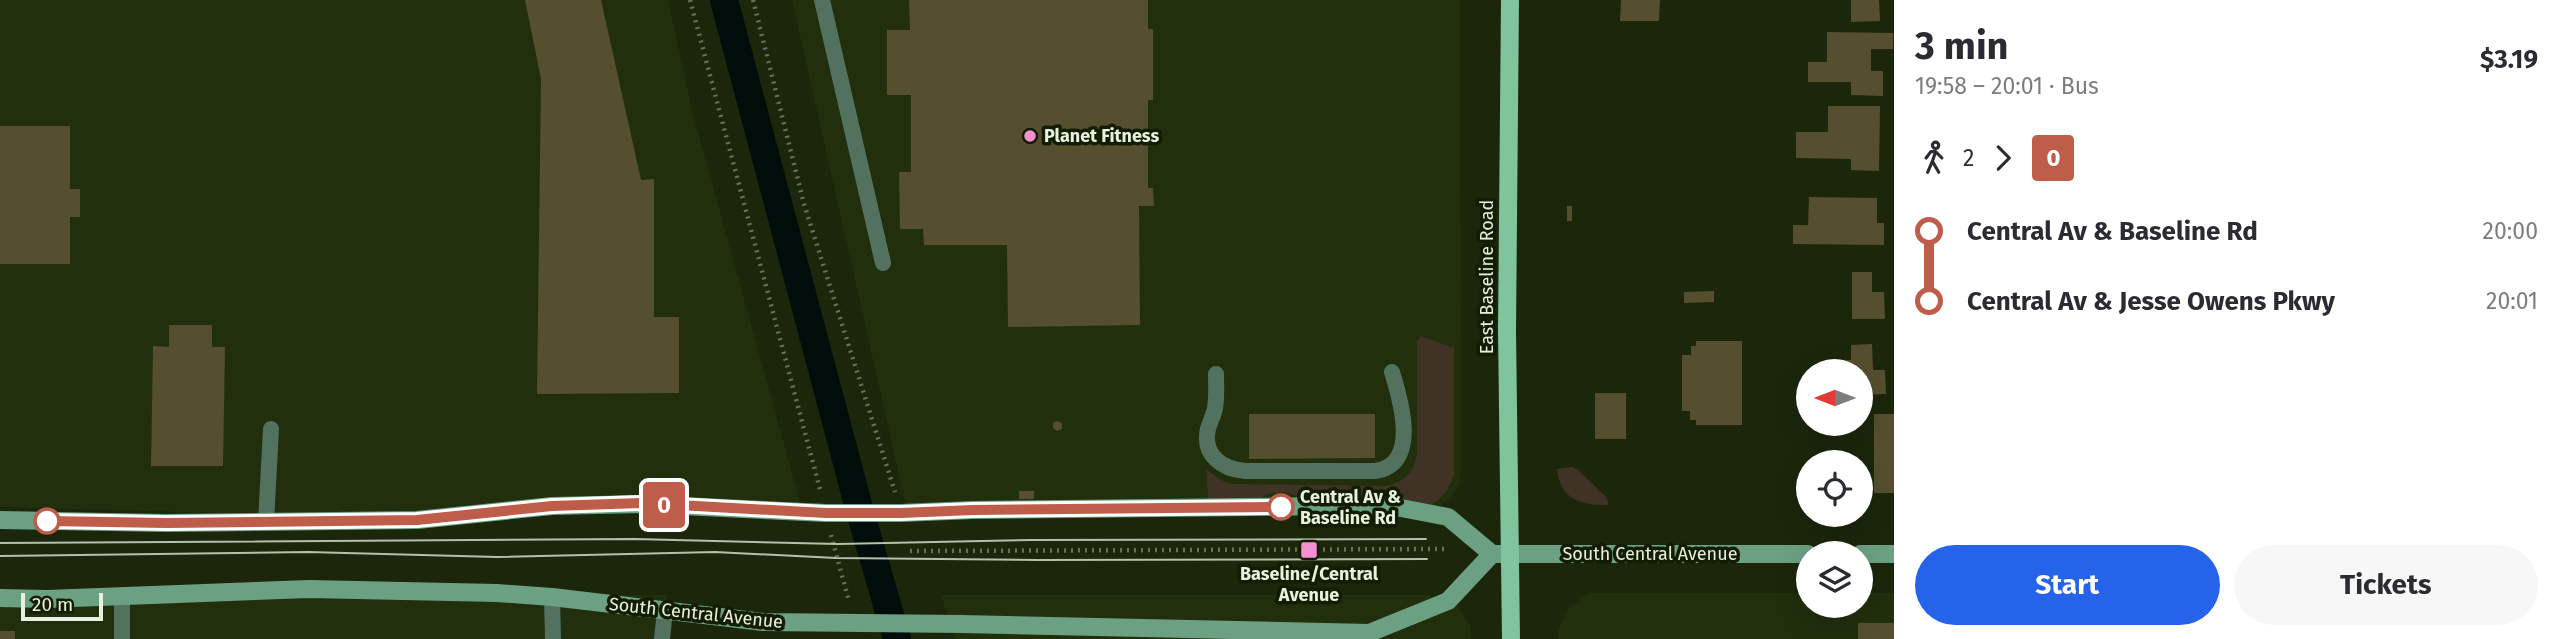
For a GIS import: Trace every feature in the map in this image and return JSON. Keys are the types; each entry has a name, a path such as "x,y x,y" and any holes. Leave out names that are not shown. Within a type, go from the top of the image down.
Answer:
{"main road":[{"name":"East Baseline Road","path":"1510,0 1507,315 1501,554 1511,639"},
{"path":"0,520 266,523 417,520 552,506 641,503 826,513 899,506 973,510 1329,506 1401,508 1448,517 1501,554"},
{"name":"South Central Avenue","path":"0,598 47,599 309,589 497,593 763,622 1369,633 1448,601 1501,554 1796,554"},
{"path":"1873,554 1894,554"}],"lane":[{"path":"822,0 883,263"},
{"path":"1216,374 1215,410 1206,436 1210,455 1228,468 1245,471 1375,471 1387,470 1401,455 1403,408 1392,372"},
{"path":"266,523 271,429"},
{"path":"121,596 122,639"},
{"path":"552,597 553,639"},
{"path":"662,639 665,610"}],"path":[{"path":"690,0 848,597"},
{"path":"753,0 804,204 899,506"},
{"path":"910,551 1447,550"}],"shaded area":[{"path":"0,0 668,0 692,110 802,509 708,500 318,521 218,513 0,507"},
{"path":"792,0 1460,0 1461,465 1460,484 1449,500 1432,510 907,511"},
{"path":"1421,336 1454,348 1454,474 1447,490 1439,499 1424,508 1309,504 1295,495 1283,492 1266,494 1259,500 1209,506 1206,469 1232,484 1386,486 1403,479 1413,467 1417,455 1417,341"},
{"path":"1557,469 1577,469 1606,497 1609,505 1581,502 1568,494 1559,480"},
{"path":"0,593 667,595 667,639 0,639"},
{"path":"1588,593 1796,593 1796,618 1873,618 1873,593 1894,593 1894,639 1558,639 1558,630 1568,609"},
{"path":"941,595 1429,595 1455,602 1471,627 1471,639 955,639"}],"building":[{"path":"525,0 601,0 641,180 654,179 654,317 679,317 679,393 537,394 541,79"},
{"name":"Planet Fitness","path":"909,0 1148,0 1148,29 1153,29 1153,100 1148,100 1148,188 1153,188 1154,206 1139,206 1140,325 1008,327 1007,245 924,245 923,229 900,229 899,172 911,172 911,95 887,95 887,30 910,30"},
{"path":"1621,0 1660,0 1659,21 1620,21"},
{"path":"1851,0 1879,0 1880,21 1851,22"},
{"path":"1827,32 1893,33 1893,49 1871,49 1871,71 1883,71 1883,96 1851,95 1851,82 1808,82 1808,62 1827,62"},
{"path":"1828,106 1880,106 1879,171 1851,170 1851,159 1796,158 1796,132 1828,132"},
{"path":"0,126 70,126 70,189 80,189 80,217 70,217 70,264 0,264"},
{"path":"1809,197 1877,198 1877,223 1884,223 1884,245 1793,244 1793,225 1808,225"},
{"path":"1567,206 1572,206 1572,221 1567,221"},
{"path":"1852,272 1872,272 1872,292 1884,292 1885,319 1852,319"},
{"path":"1714,291 1714,302 1684,303 1684,292"},
{"path":"169,325 212,325 212,347 225,347 223,466 151,466 153,346 169,347"},
{"path":"1696,341 1742,341 1742,425 1696,425 1696,420 1690,420 1690,411 1682,411 1682,355 1691,355 1691,346 1696,346"},
{"path":"1872,344 1873,359 1851,359 1851,345"},
{"path":"1873,370 1885,370 1886,394 1873,394"},
{"path":"1595,393 1626,393 1626,439 1595,439"},
{"path":"1249,414 1375,414 1375,458 1249,459"},
{"path":"1874,414 1894,414 1894,493 1874,493"},
{"path":"1053,423 1062,423 1062,429 1057,431 1053,428"},
{"path":"1019,491 1034,491 1034,499 1019,499"},
{"path":"1858,623 1894,623 1894,639 1858,639"},
{"path":"0,631 15,631 15,639 0,639"}],"waterway":[{"path":"724,0 859,508 897,639"}],"tram line":[{"path":"0,543 635,539 838,544 1031,540 1426,539"},
{"path":"0,556 308,552 497,557 715,552 836,558 1038,560 1427,559"}],"bus line":[{"name":"0","path":"47,521 266,523 417,520 552,506 641,503 826,513 1281,507"}],"place":[{"name":"Planet Fitness","path":"1030,136"},
{"name":"Central Av & Baseline Rd","path":"1281,507"},
{"name":"Baseline/Central Avenue","path":"1309,550"}]}
